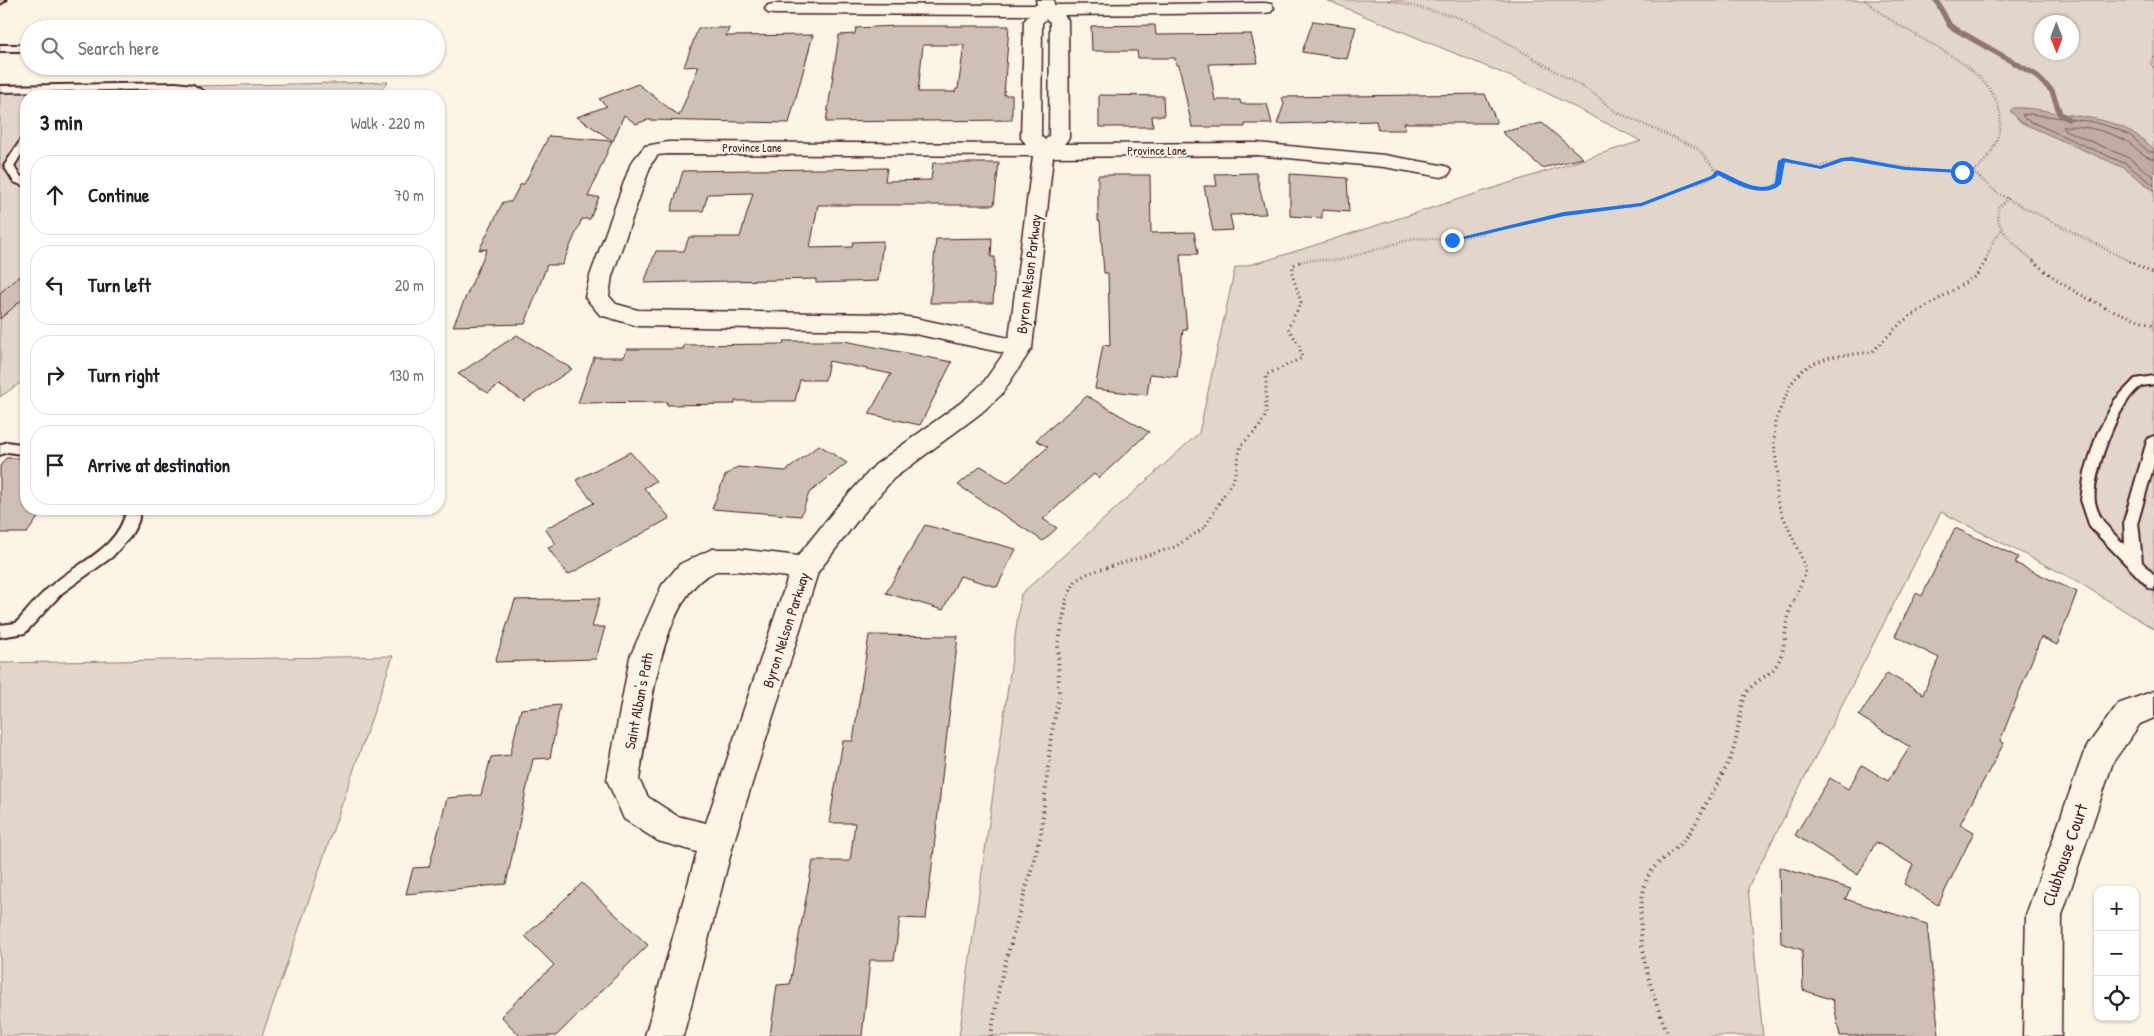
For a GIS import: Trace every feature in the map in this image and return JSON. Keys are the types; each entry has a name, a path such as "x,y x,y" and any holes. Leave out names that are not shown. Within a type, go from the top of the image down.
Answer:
{"street":[{"path":"774,8 1045,5 1265,8"},
{"path":"1045,5 1059,20 1059,138 1044,150 1031,138 1033,21 1045,5"},
{"path":"1032,76 1059,75"},
{"name":"Province Lane","path":"1020,348 914,326 882,322 638,318 608,310 597,297 602,276 641,163 652,150 668,148 1145,152 1257,150 1384,162 1441,171"},
{"name":"Byron Nelson Parkway","path":"664,1036 717,840 806,568 847,514 884,472 943,430 979,401 992,389 1020,348 1044,150"},
{"name":"Saint Alban's Path","path":"717,840 670,830 636,808 624,780 645,657 672,593 690,572 712,560 738,560 806,568"},
{"name":"Clubhouse Court","path":"2042,1036 2044,915 2099,755 2129,714 2154,704"}],"lane":[{"path":"0,48 20,48"},
{"path":"81,90 176,86 190,87 195,90"},
{"path":"0,89 20,91"},
{"path":"20,149 9,166 11,173 20,182"},
{"path":"2154,380 2139,382 2121,400 2103,434 2092,472 2088,500 2095,523 2154,584"},
{"path":"2135,565 2131,521 2154,441"},
{"path":"0,450 6,447 20,449"},
{"path":"0,631 20,629 62,585 91,566 122,539 132,515"}],"path":[{"path":"1388,0 1457,17 1477,25 1593,93 1616,112 1697,148 1705,154 1717,172 1745,186 1767,189 1778,184 1781,161 1785,160 1811,167 1821,167 1852,159 1928,171 1973,172 1996,192 2008,199 2154,274"},
{"path":"1865,0 1896,24 1949,55 1981,80 1996,98 2000,111 2001,126 1999,136 1988,159 1973,172"},
{"path":"2154,57 2150,63 2154,68"},
{"path":"991,1036 1000,982 1041,834 1051,737 1059,696 1058,646 1064,603 1076,580 1089,573 1120,565 1176,546 1204,528 1234,478 1241,444 1258,429 1266,415 1266,375 1302,358 1300,344 1292,336 1288,328 1301,302 1294,277 1293,265 1299,261 1306,260 1329,262 1340,260 1415,238 1452,240 1564,214 1642,204 1713,177 1717,172"},
{"path":"2008,199 1997,210 1997,218 2002,229 2020,250 2079,295 2110,310 2154,325"},
{"path":"1669,1036 1656,1006 1644,957 1641,919 1644,887 1649,872 1661,859 1678,846 1692,830 1726,767 1737,739 1746,693 1776,665 1782,652 1790,606 1806,574 1804,564 1778,504 1776,493 1777,460 1774,443 1775,420 1791,384 1801,371 1830,356 1872,352 1903,321 1976,276 1986,261 1993,242 2002,229"}],"shaded area":[{"path":"1326,0 2154,0 2154,629 2075,580 1941,512 1748,888 1763,1036 959,1036 1021,594 1199,433 1235,268 1268,260 1641,141 1531,85"},
{"path":"388,82 382,90 20,90 20,383 0,397 0,90"},
{"path":"393,656 262,1036 0,1036 0,663"}],"water":[{"path":"2013,108 2036,109 2110,122 2131,132 2154,149 2154,191 2124,168 2022,123 2010,111"}],"building":[{"path":"1313,21 1356,27 1347,59 1302,52"},
{"path":"1155,25 1156,35 1251,34 1258,63 1209,64 1215,100 1240,100 1241,104 1267,104 1272,124 1245,124 1245,127 1192,127 1179,65 1176,65 1175,58 1138,58 1137,51 1092,51 1091,26"},
{"path":"1009,26 1004,95 1012,95 1012,120 826,122 839,35 855,34 856,28","holes":["923,45 964,45 958,89 955,92 918,92"]},
{"path":"698,28 729,28 726,36 813,35 789,123 647,120 636,124 624,115 613,141 577,117 607,106 599,99 638,84 679,116 699,66 684,67"},
{"path":"1485,94 1497,123 1404,123 1406,130 1378,130 1376,121 1277,124 1284,104 1282,97"},
{"path":"1099,95 1163,96 1164,116 1152,116 1153,127 1099,127"},
{"path":"1542,123 1583,158 1542,168 1502,132"},
{"path":"549,136 612,141 588,197 599,197 590,219 582,219 562,265 547,265 525,324 453,326 487,249 479,250 503,202 511,202 520,185 524,184"},
{"path":"933,163 999,163 994,205 818,205 810,248 852,247 853,242 883,241 878,281 816,283 816,279 644,283 656,251 684,251 689,237 740,237 753,193 708,194 703,211 671,211 683,171 887,168 885,181 931,180"},
{"path":"1256,173 1266,214 1230,215 1233,230 1213,231 1204,186 1217,186 1215,174"},
{"path":"1290,174 1347,178 1349,212 1322,210 1322,218 1290,216"},
{"path":"1098,175 1150,175 1151,233 1194,232 1198,254 1180,254 1187,330 1183,330 1177,377 1150,374 1147,395 1095,389 1103,345 1110,346 1108,273 1104,273 1100,221 1098,221"},
{"path":"992,238 991,257 995,257 993,303 930,303 936,239"},
{"path":"20,275 20,301 0,319 0,293"},
{"path":"517,335 572,369 524,401 499,385 488,393 458,374"},
{"path":"784,341 844,341 952,362 920,425 869,414 891,374 829,361 825,380 800,380 795,401 735,401 735,404 667,405 667,402 578,403 594,357 624,357 627,349 683,349 684,345 783,344"},
{"path":"1087,396 1149,432 1099,478 1094,474 1043,519 1057,528 1043,541 958,485 981,466 1007,483 1048,447 1036,440"},
{"path":"819,445 847,463 809,493 801,516 712,509 725,476 737,467 786,471"},
{"path":"630,452 656,481 644,488 670,518 568,575 548,548 556,544 545,529 594,503 576,480"},
{"path":"6,458 20,458 20,515 40,515 27,533 0,533 0,466"},
{"path":"925,525 1016,549 997,587 960,576 943,610 886,593"},
{"path":"1955,528 2018,557 2015,563 2077,592 2057,645 2041,637 2000,741 2004,743 1960,824 1974,832 1938,905 1904,884 1913,865 1876,842 1858,875 1795,835 1830,778 1848,789 1862,765 1888,781 1910,747 1859,716 1887,673 1923,694 1939,658 1895,636 1916,593 1922,596"},
{"path":"600,598 592,627 605,627 596,659 495,662 515,600"},
{"path":"869,635 958,636 926,919 900,918 894,960 870,960 862,1036 770,1036 777,985 790,984 813,861 850,861 855,823 829,823 843,741 853,741"},
{"path":"560,705 550,758 533,759 506,884 406,894 413,868 429,867 447,798 481,795 491,757 510,755 521,709"},
{"path":"1779,867 1851,889 1845,899 1927,924 1939,1036 1840,1036 1833,1000 1803,990 1802,950 1781,943"},
{"path":"582,883 648,945 556,1036 520,1036 501,1016 554,965 525,936"}],"waterway":[{"path":"1936,0 1950,26 2034,74 2052,91 2060,114 2068,119"}],"route":[{"path":"1452,240 1564,214 1642,204 1657,200 1713,177 1717,172 1745,186 1773,188 1778,184 1780,178 1781,161 1785,160 1793,160 1811,167 1821,167 1852,159 1905,169 1962,172"}]}
